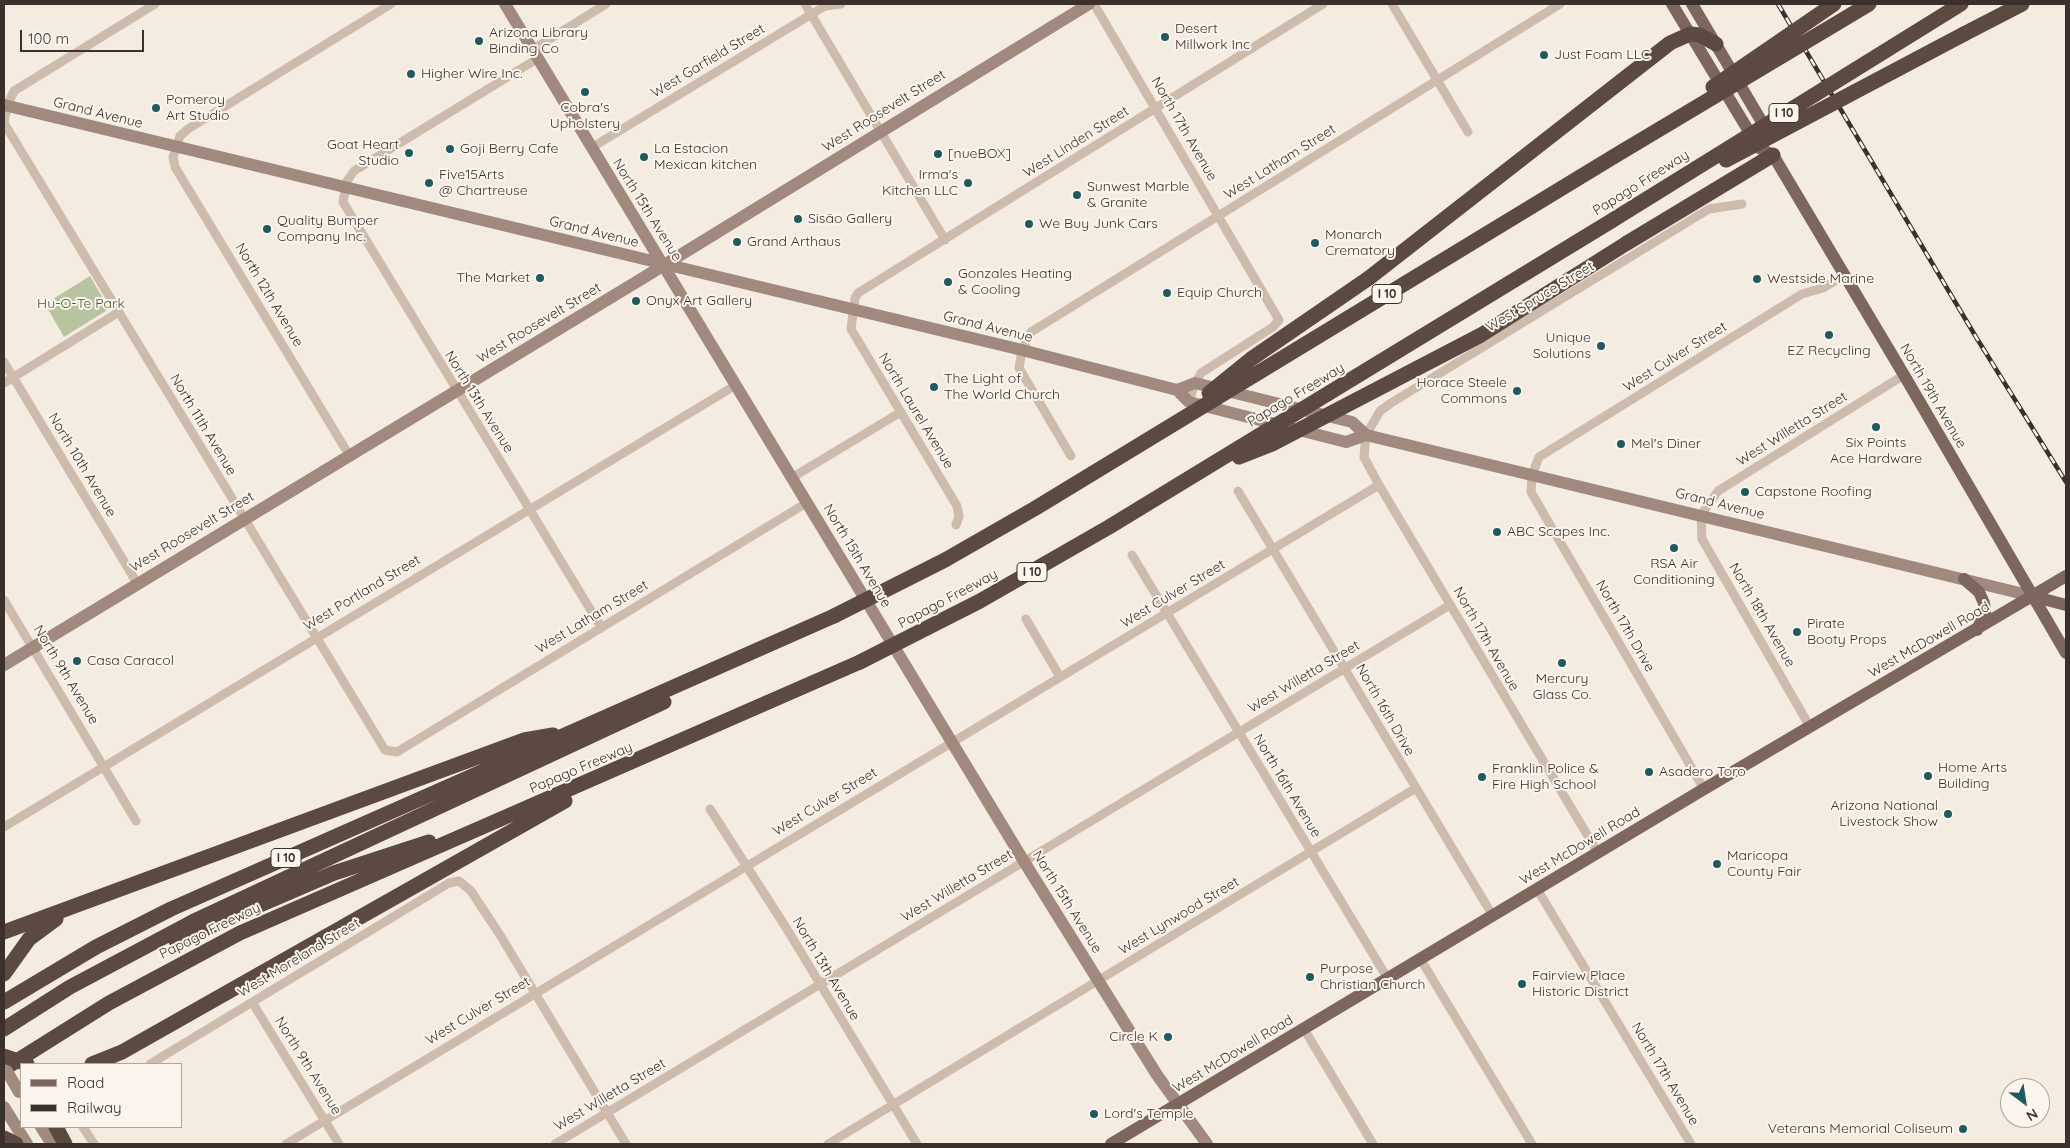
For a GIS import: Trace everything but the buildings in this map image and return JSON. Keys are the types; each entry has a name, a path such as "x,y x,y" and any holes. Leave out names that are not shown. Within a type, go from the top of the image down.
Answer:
{"highway":[{"path":"1618,154 1834,4"},
{"name":"I 10","path":"4,1002 96,947 171,909 758,651 834,616 989,536 1618,154 1870,4"},
{"name":"Papago Freeway","path":"4,1067 109,1002 201,952 278,916 632,764 860,662 1017,581 1608,223 1961,4"},
{"path":"1964,34 2009,4"},
{"path":"1608,223 2022,4"},
{"path":"1157,434 1251,359 1357,288 1670,43 1690,34 1700,35 1716,44"},
{"path":"1198,473 1272,444 1480,335 1773,155"},
{"path":"4,1029 70,987 194,921 641,714 758,651"},
{"path":"4,932 524,740 576,731"},
{"path":"107,1063 122,1052 632,764"},
{"path":"4,1040 102,979 183,937 366,861 502,819"},
{"path":"4,974 22,947 38,931 53,920 98,898"},
{"path":"94,1063 122,1052"},
{"path":"4,1056 24,1063"},
{"path":"4,1076 20,1093"},
{"path":"57,1128 65,1144"},
{"path":"4,1138 16,1144"}],"main road":[{"name":"North 19th Avenue","path":"1672,4 1759,148 1773,155"},
{"name":"North 19th Avenue","path":"1692,4 1773,140 1773,155 2066,653"},
{"name":"West McDowell Road","path":"1111,1144 1388,980 1704,789 2066,576"},
{"path":"1964,579 1979,592 1984,603 1985,612 1977,630"},
{"name":"Grand Avenue","path":"2032,596 2066,606"}],"street":[{"path":"5,106 14,91 155,4"},
{"path":"175,147 182,133 188,129 391,4"},
{"name":"North 15th Avenue","path":"505,4 793,477 1024,862 1177,1104 1207,1144"},
{"path":"345,187 354,171 535,54 606,4"},
{"path":"806,4 945,240"},
{"name":"West Garfield Street","path":"591,148 825,6 841,4"},
{"name":"West Roosevelt Street","path":"4,665 1089,4"},
{"name":"North 17th Avenue","path":"1094,4 1279,320 1274,327 1201,374 1195,383"},
{"name":"West Linden Street","path":"852,310 858,293 1323,4"},
{"path":"1392,4 1468,132"},
{"name":"West Latham Street","path":"1022,350 1031,332 1560,4"},
{"name":"Grand Avenue","path":"5,106 1022,350 1177,390"},
{"name":"North 11th Avenue","path":"5,106 4,122 243,519 385,750 391,752"},
{"name":"North 12th Avenue","path":"175,147 173,161 175,167 349,455"},
{"name":"North 13th Avenue","path":"345,187 344,206 601,627"},
{"name":"West Spruce Street","path":"1366,435 1380,411 1399,398 1709,209 1742,204"},
{"name":"West Culver Street","path":"1532,474 1539,457 1802,294 1823,288 1845,275"},
{"name":"North Laurel Avenue","path":"852,310 851,329 957,506 956,526"},
{"path":"4,383 119,312"},
{"path":"1022,350 1019,368 1071,456"},
{"name":"North 10th Avenue","path":"4,362 137,583"},
{"name":"West Willetta Street","path":"1701,515 1718,491 1904,375"},
{"path":"1195,383 1189,402 1177,390 1195,383"},
{"name":"Grand Avenue","path":"1195,383 1352,422 1366,435 2032,596"},
{"name":"West Portland Street","path":"4,827 736,385"},
{"name":"Grand Avenue","path":"1189,402 1346,442 1366,435"},
{"path":"793,477 901,412"},
{"name":"North 17th Avenue","path":"1366,435 1364,457 1379,485 1598,853"},
{"name":"North 17th Drive","path":"1532,474 1531,492 1704,789"},
{"name":"West Culver Street","path":"286,1144 1379,485"},
{"name":"North 16th Drive","path":"1238,491 1493,916"},
{"name":"West Latham Street","path":"391,752 397,752 808,502"},
{"name":"North 18th Avenue","path":"1701,515 1702,540 1810,727"},
{"name":"North 16th Avenue","path":"1132,555 1388,980"},
{"name":"North 9th Avenue","path":"4,600 104,765 114,774 138,819"},
{"name":"West Willetta Street","path":"555,1144 1450,605"},
{"path":"1026,619 1060,677"},
{"name":"West Lynwood Street","path":"828,1144 1416,788"},
{"name":"North 13th Avenue","path":"710,809 820,984 892,1106 917,1144"},
{"name":"West Moreland Street","path":"152,1063 449,883 459,881 472,891 534,993"},
{"name":"North 17th Avenue","path":"1537,889 1691,1144"},
{"path":"1421,960 1532,1144"},
{"path":"534,993 626,1144"},
{"name":"North 9th Avenue","path":"252,1002 339,1144"},
{"path":"1304,1029 1373,1144"},
{"path":"4,1067 20,1093"},
{"path":"4,1107 27,1144"},
{"path":"42,1128 52,1144"},
{"path":"84,1128 94,1144"}],"green space":[{"name":"Hu-O-Te Park","path":"90,276 109,309 64,337 45,304"}],"railway":[{"path":"1778,4 1976,337 2066,482"}],"place":[{"name":"Desert Millwork Inc","path":"1165,37"},
{"name":"Arizona Library Binding Co","path":"479,41"},
{"name":"Just Foam LLC","path":"1544,55"},
{"name":"Higher Wire Inc.","path":"411,74"},
{"name":"Cobra's Upholstery","path":"585,92"},
{"name":"Pomeroy Art Studio","path":"156,108"},
{"name":"Goji Berry Cafe","path":"450,149"},
{"name":"Goat Heart Studio","path":"409,153"},
{"name":"[nueBOX]","path":"938,154"},
{"name":"La Estacion Mexican kitchen","path":"644,157"},
{"name":"Five15Arts @ Chartreuse","path":"429,183"},
{"name":"Irma's Kitchen LLC","path":"968,183"},
{"name":"Sunwest Marble & Granite","path":"1077,195"},
{"name":"Sisāo Gallery","path":"798,219"},
{"name":"We Buy Junk Cars","path":"1029,224"},
{"name":"Quality Bumper Company Inc.","path":"267,229"},
{"name":"Grand Arthaus","path":"737,242"},
{"name":"Monarch Crematory","path":"1315,243"},
{"name":"The Market","path":"540,278"},
{"name":"Westside Marine","path":"1757,279"},
{"name":"Gonzales Heating & Cooling","path":"948,282"},
{"name":"Equip Church","path":"1167,293"},
{"name":"Onyx Art Gallery","path":"636,301"},
{"name":"EZ Recycling","path":"1829,335"},
{"name":"Unique Solutions","path":"1601,346"},
{"name":"The Light of The World Church","path":"934,387"},
{"name":"Horace Steele Commons","path":"1517,391"},
{"name":"Six Points Ace Hardware","path":"1876,427"},
{"name":"Mel's Diner","path":"1621,444"},
{"name":"Capstone Roofing","path":"1745,492"},
{"name":"ABC Scapes Inc.","path":"1497,532"},
{"name":"RSA Air Conditioning","path":"1674,548"},
{"name":"Pirate Booty Props","path":"1797,632"},
{"name":"Casa Caracol","path":"77,661"},
{"name":"Mercury Glass Co.","path":"1562,663"},
{"name":"Asadero Toro","path":"1649,772"},
{"name":"Home Arts Building","path":"1928,776"},
{"name":"Franklin Police & Fire High School","path":"1482,777"},
{"name":"Arizona National Livestock Show","path":"1948,814"},
{"name":"Maricopa County Fair","path":"1717,864"},
{"name":"Purpose Christian Church","path":"1310,977"},
{"name":"Fairview Place Historic District","path":"1522,984"},
{"name":"Circle K","path":"1168,1037"},
{"name":"Lord's Temple","path":"1094,1114"},
{"name":"Veterans Memorial Coliseum","path":"1963,1129"}]}
